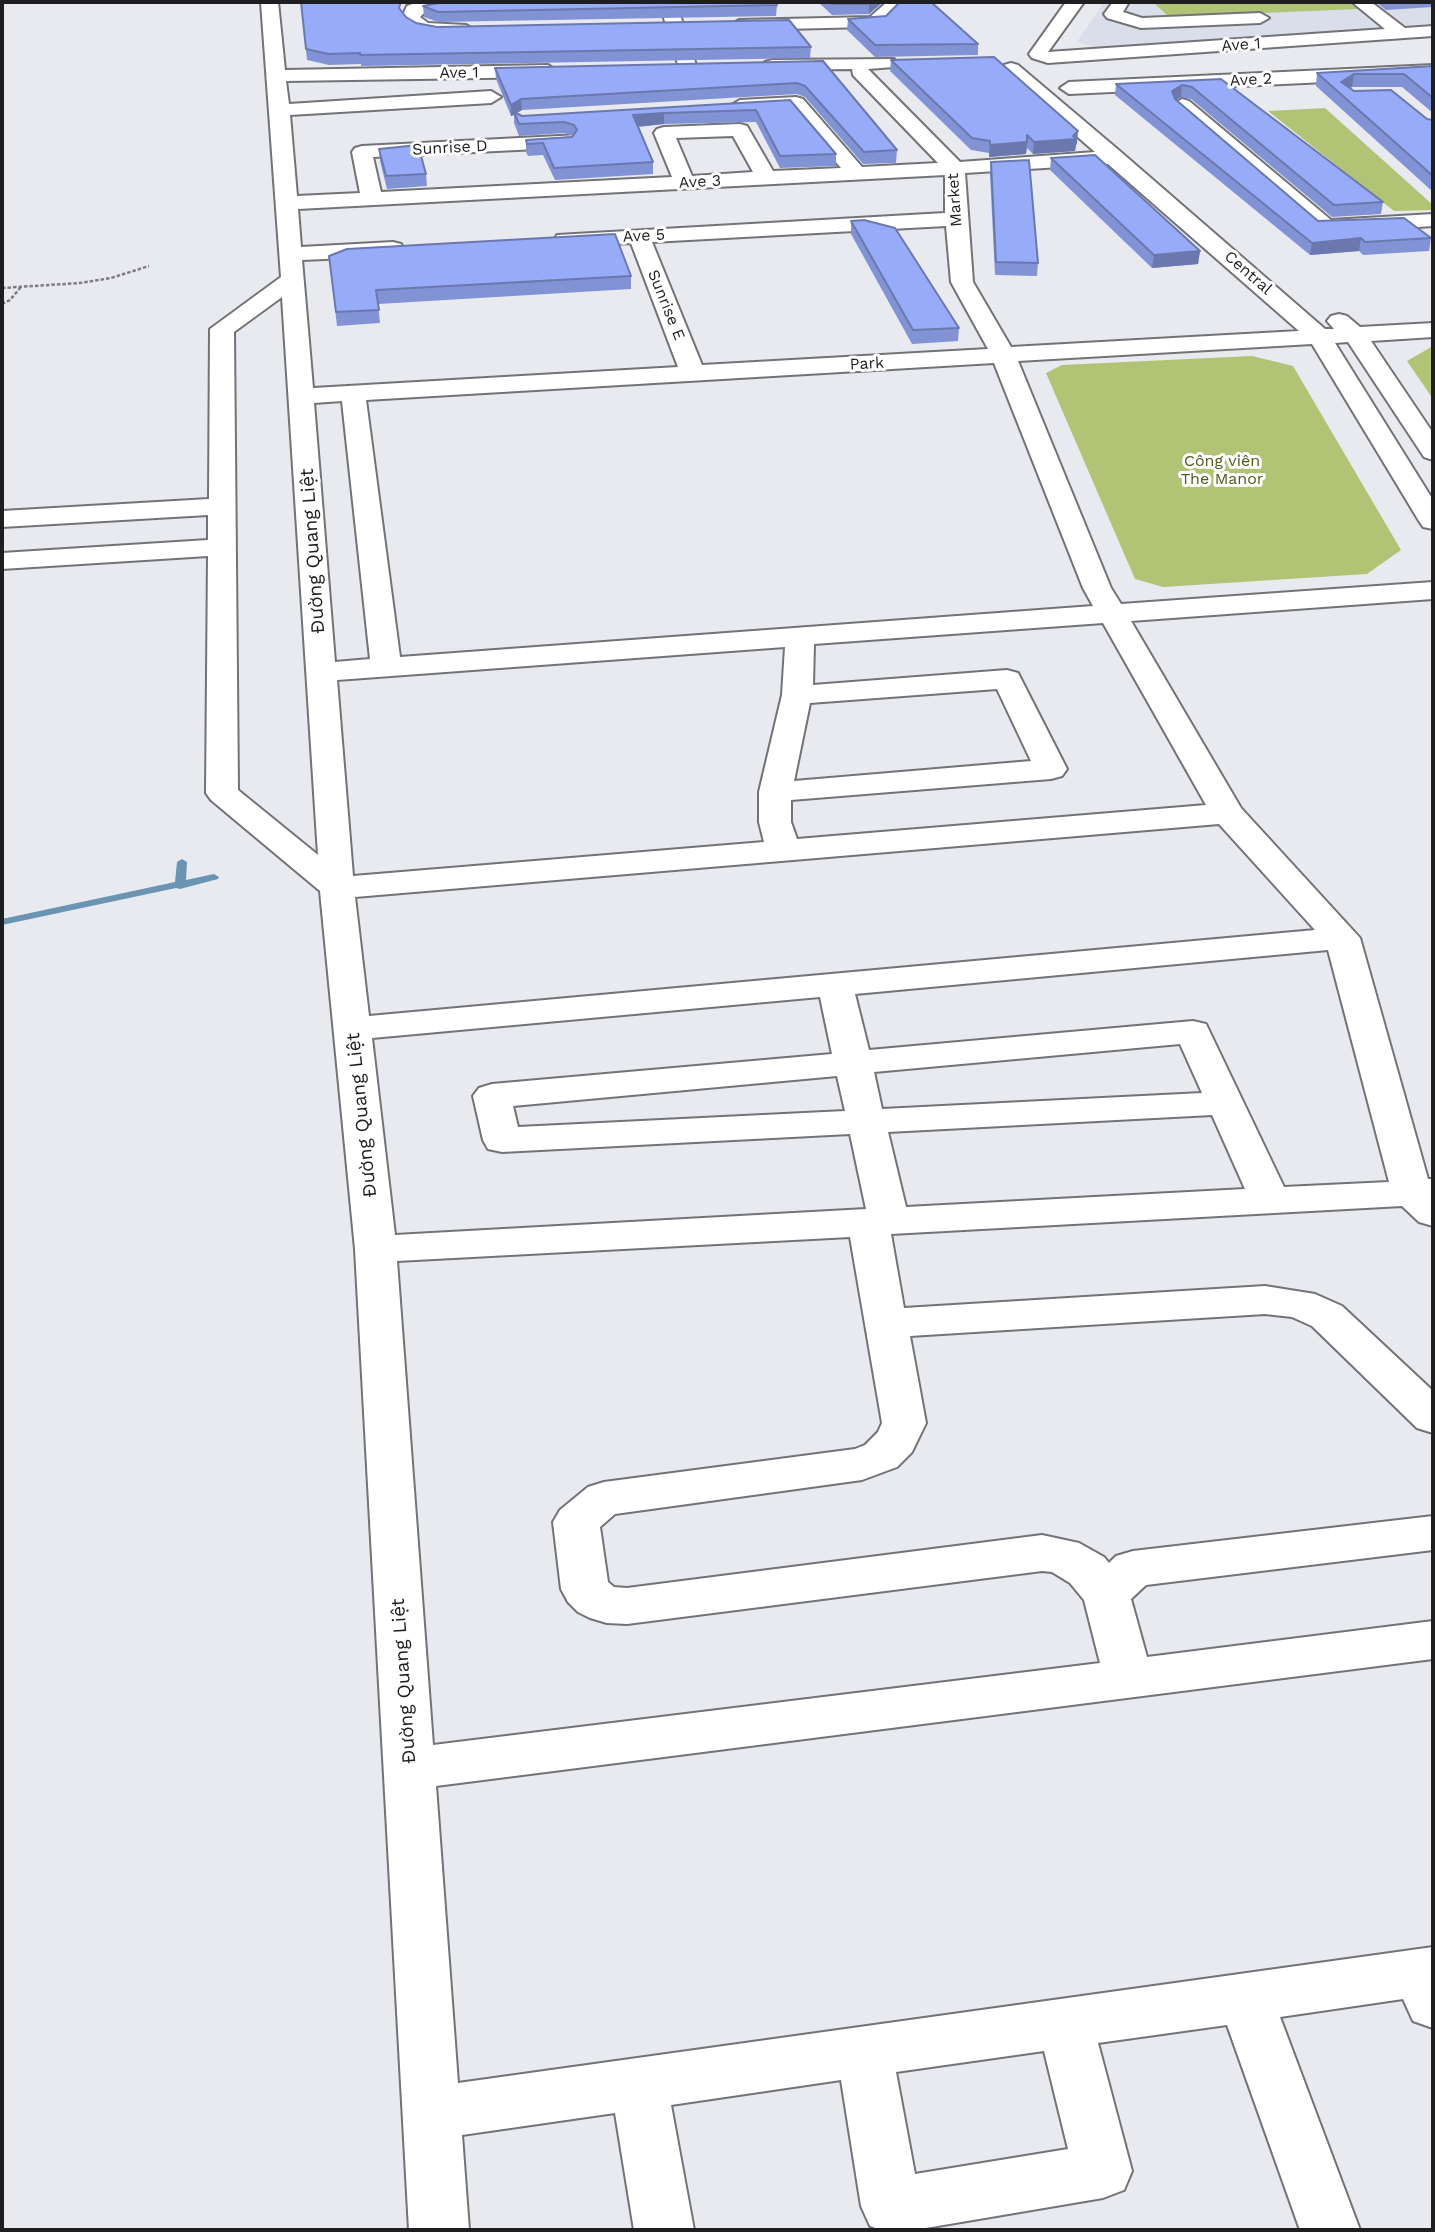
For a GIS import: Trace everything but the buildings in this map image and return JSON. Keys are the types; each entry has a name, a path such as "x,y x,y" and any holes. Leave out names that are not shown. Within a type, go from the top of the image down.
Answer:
{"street":[{"name":"Đường Quang Liệt","path":"269,2 280,110 337,888 376,1249 439,2230"},
{"path":"456,2 422,6 413,10 411,17 423,27 438,30 480,30"},
{"path":"667,2 666,26 692,76"},
{"path":"726,25 870,22 879,20 897,2"},
{"path":"1074,2 1043,59 1069,88 1090,106"},
{"path":"1121,2 1113,14 1141,23 1278,17"},
{"path":"1361,9 1398,12"},
{"path":"1361,9 1401,33"},
{"path":"666,26 700,26"},
{"name":"Ave 1","path":"1005,62 1433,31"},
{"name":"Central","path":"1005,62 1320,337 1433,521"},
{"path":"756,73 822,69 910,64 860,71 822,69"},
{"name":"Ave 1","path":"277,76 564,71"},
{"name":"Market","path":"860,71 955,168 956,219 962,282 1003,355 1092,578 1113,616 1227,813 1342,938"},
{"name":"Ave 2","path":"1069,88 1433,71"},
{"name":"Ave 1","path":"280,110 514,95"},
{"path":"726,107 796,103 856,173"},
{"path":"1208,104 1182,105 1326,227 1433,220"},
{"path":"574,116 597,173"},
{"path":"684,183 664,133 740,130 766,178"},
{"name":"Sunrise D","path":"372,198 362,152 584,141"},
{"name":"Ave 3","path":"286,203 532,190 597,173 684,183 1115,157"},
{"path":"522,166 532,190"},
{"path":"441,170 446,194"},
{"name":"Ave 5","path":"544,241 956,219"},
{"name":"Sunrise E","path":"639,236 693,374"},
{"path":"409,248 290,267 222,329 222,793 337,888 1227,813"},
{"path":"1321,305 1355,335 1433,452"},
{"name":"Park","path":"301,396 1433,330"},
{"path":"353,393 386,667"},
{"path":"2,519 222,506"},
{"path":"2,561 222,547"},
{"path":"322,672 1113,616 1433,590"},
{"path":"783,850 775,822 775,792 797,695 800,638"},
{"path":"775,792 1051,769 1007,679 797,695"},
{"path":"353,1028 1342,938 1426,1199 1270,1200 376,1249"},
{"path":"835,985 867,1122 887,1323 904,1423 896,1441 881,1457 862,1464 604,1499 576,1522 585,1589 595,1599 607,1605 627,1605 1042,1553 1062,1555 1087,1570 1106,1594 1129,1679"},
{"path":"1226,1103 502,1140 492,1096 1193,1032 1226,1103 1270,1200"},
{"path":"887,1323 1265,1300 1300,1304 1327,1316 1433,1417"},
{"path":"1106,1594 1133,1569 1433,1533"},
{"path":"410,1769 1433,1640"},
{"path":"432,2113 1245,1997 1429,1982"},
{"path":"1245,1997 1330,2230"},
{"path":"864,2051 891,2206 1103,2171 1065,2023"},
{"path":"639,2083 664,2230"}],"path":[{"path":"2,288 80,283 111,278 149,266"},
{"path":"2,304 10,300 22,287"}],"shaded area":[{"path":"1104,2 1433,2 1433,24 1097,48 1077,42"}],"green space":[{"path":"1153,2 1348,2 1358,9 1169,17"},
{"path":"1325,108 1433,205 1433,210 1394,211 1268,111"},
{"path":"1433,346 1433,399 1407,361"},
{"name":"Công viên The Manor","path":"1252,356 1293,366 1401,550 1367,574 1163,587 1135,579 1046,373 1062,365"}],"waterway":[{"path":"180,884 182,862"},
{"path":"180,884 214,877"},
{"path":"2,922 180,884"}]}
